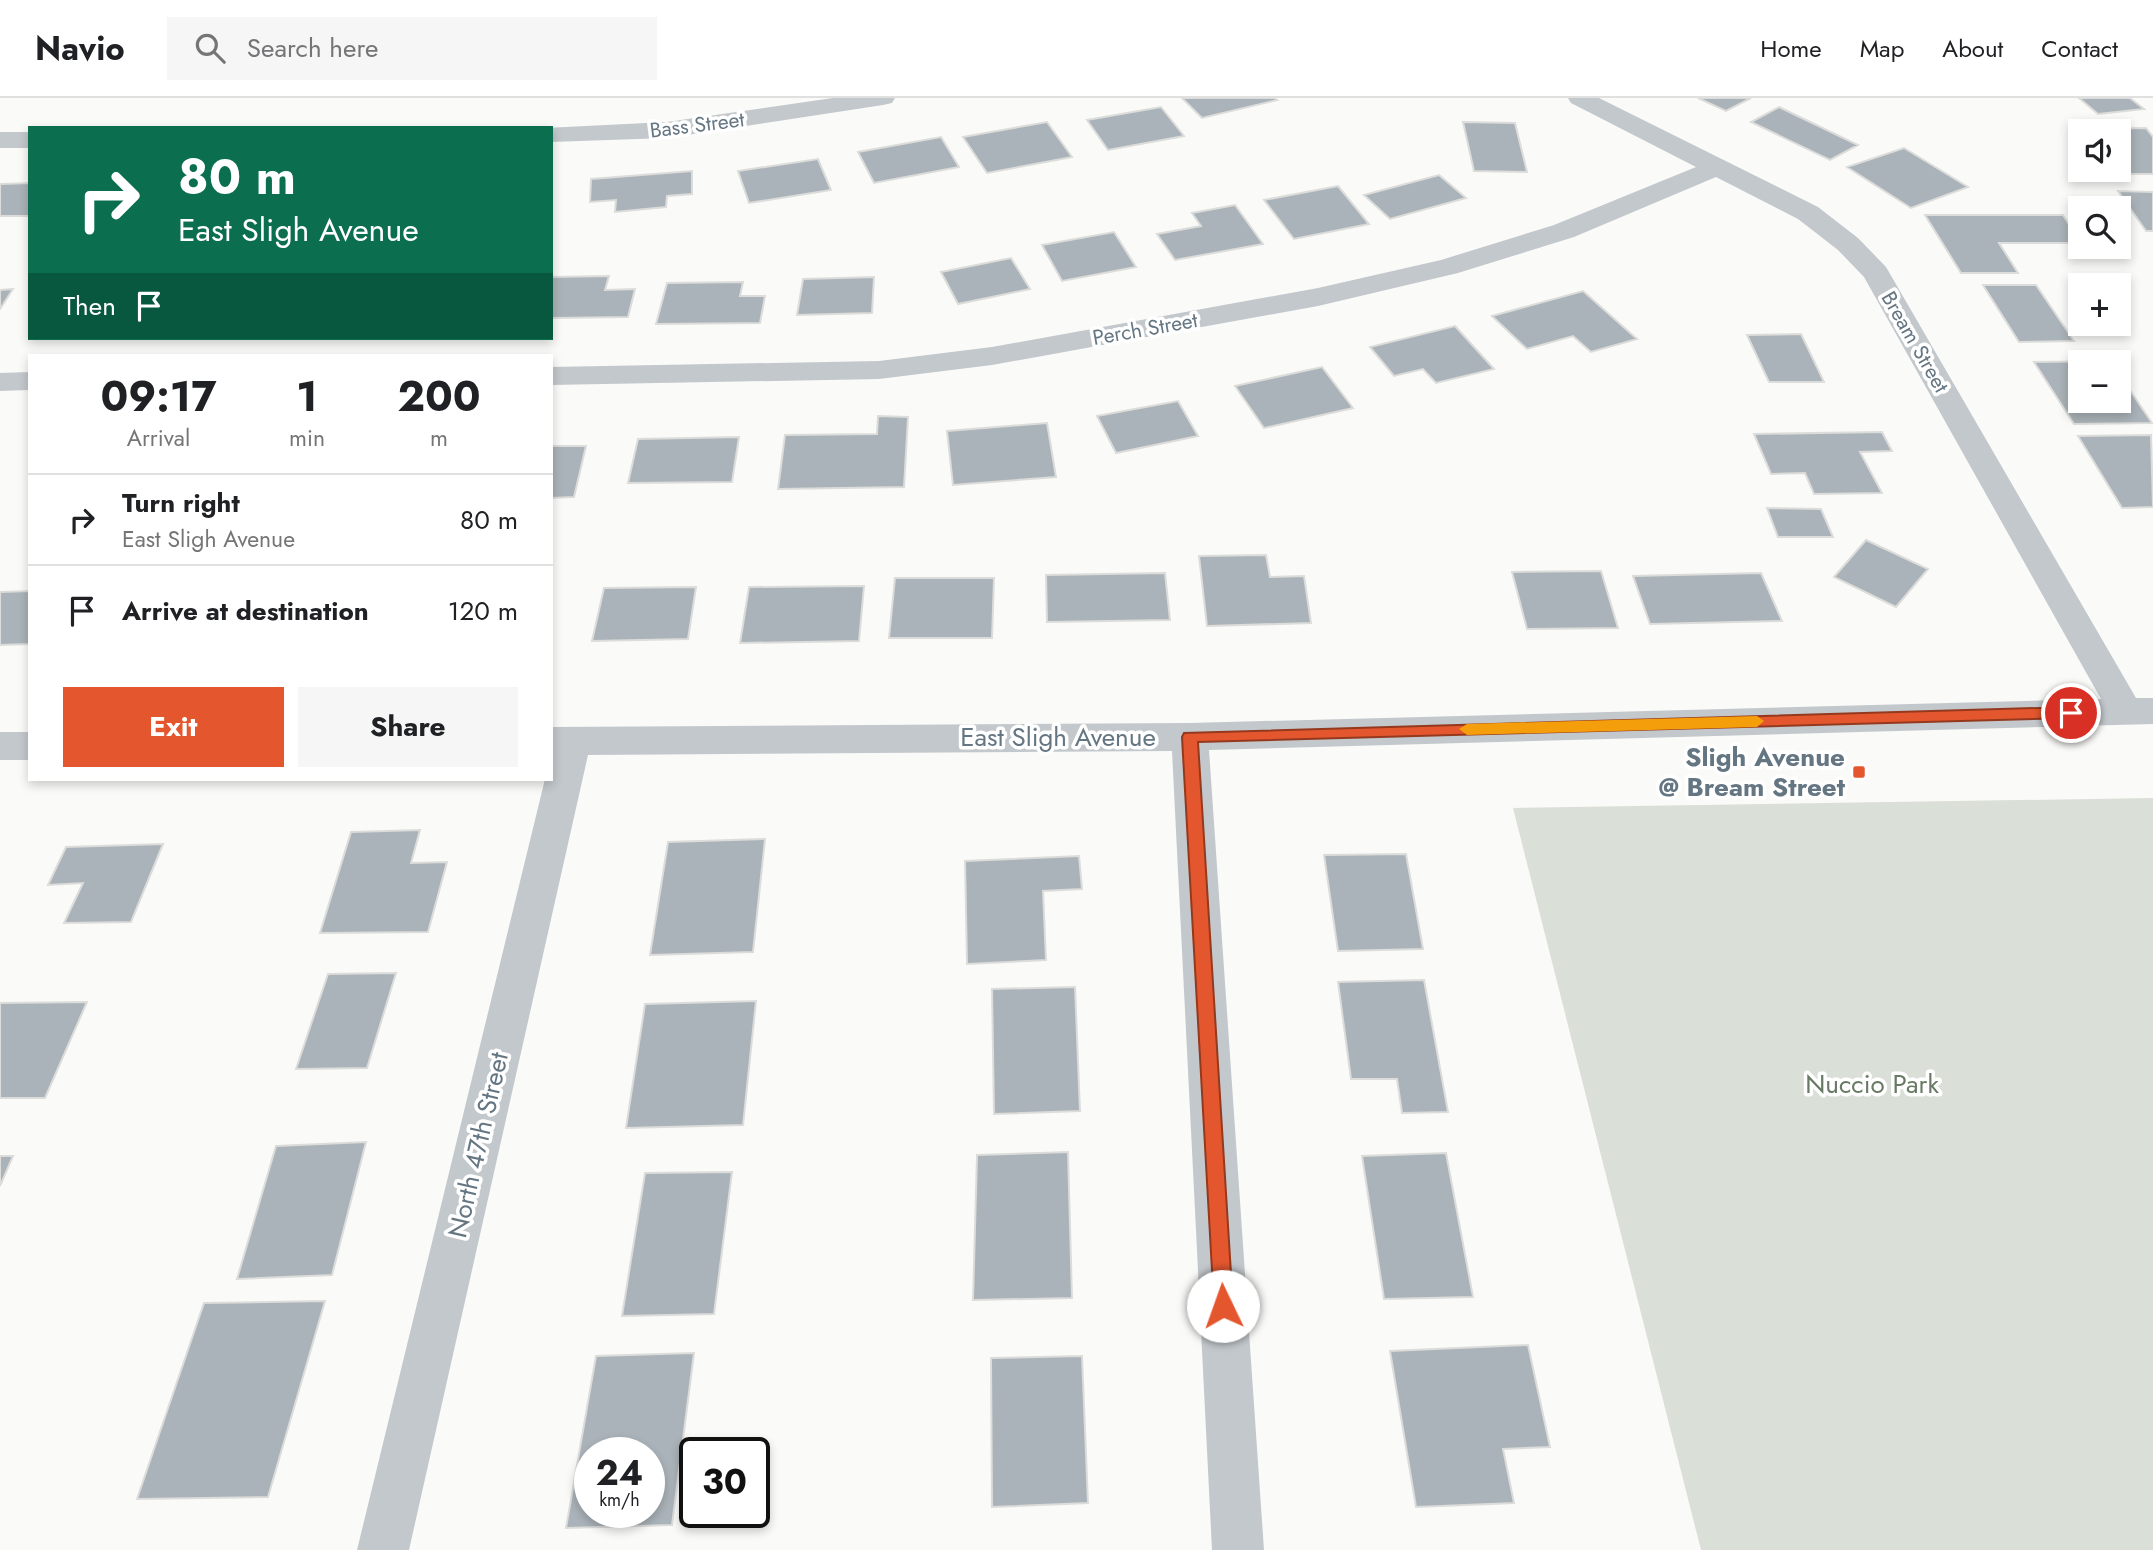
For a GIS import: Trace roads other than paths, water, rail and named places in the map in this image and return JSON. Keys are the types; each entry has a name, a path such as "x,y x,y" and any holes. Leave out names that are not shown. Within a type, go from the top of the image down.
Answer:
{"street":[{"name":"Bass Street","path":"553,134 667,130 883,98"},
{"name":"Bream Street","path":"1580,98 1808,213 1848,244 1876,273 2140,711"},
{"path":"0,140 28,140"},
{"name":"Perch Street","path":"553,376 879,370 992,356 1318,298 1448,267 1564,231 1718,167"},
{"path":"0,382 28,382"},
{"name":"East Sligh Avenue","path":"562,741 1190,737 2140,711"},
{"path":"1190,737 1238,1550"},
{"name":"North 47th Street","path":"383,1550 562,741"}],"place":[{"name":"Sligh Avenue @ Bream Street","path":"1859,772"}],"park label":[{"name":"Nuccio Park","path":"1872,1084"}]}
